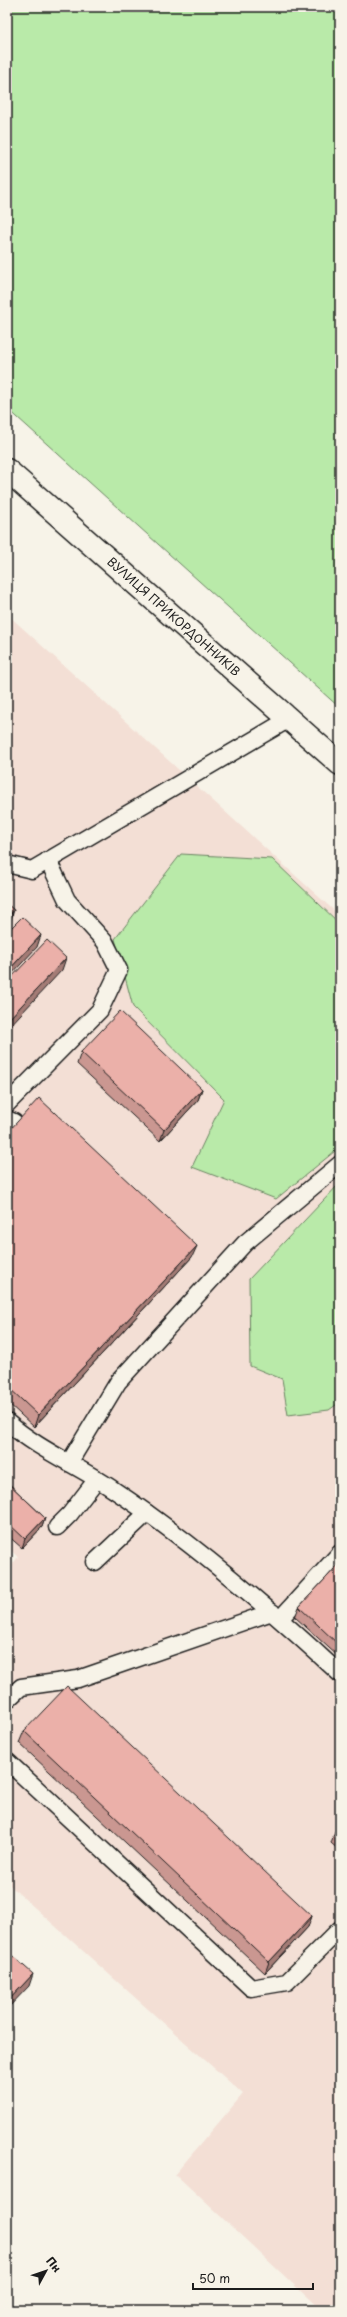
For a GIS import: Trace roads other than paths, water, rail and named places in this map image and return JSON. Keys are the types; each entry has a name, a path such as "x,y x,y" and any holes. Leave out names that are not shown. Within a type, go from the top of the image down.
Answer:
{"street":[{"name":"ВУЛИЦЯ ПРИКОРДОННИКІВ","path":"7,470 340,764"},
{"path":"7,864 32,870 289,719"},
{"path":"7,1104 100,1010 119,970 105,942 67,900 48,860"},
{"path":"69,1463 124,1376 245,1243 340,1164"},
{"path":"7,1422 26,1439 97,1479 147,1513 276,1616 340,1674"},
{"path":"57,1527 97,1479"},
{"path":"95,1562 147,1513"},
{"path":"7,1700 21,1687 78,1679 276,1616 340,1553"},
{"path":"7,1761 251,1988 287,1982 340,1929"}]}
